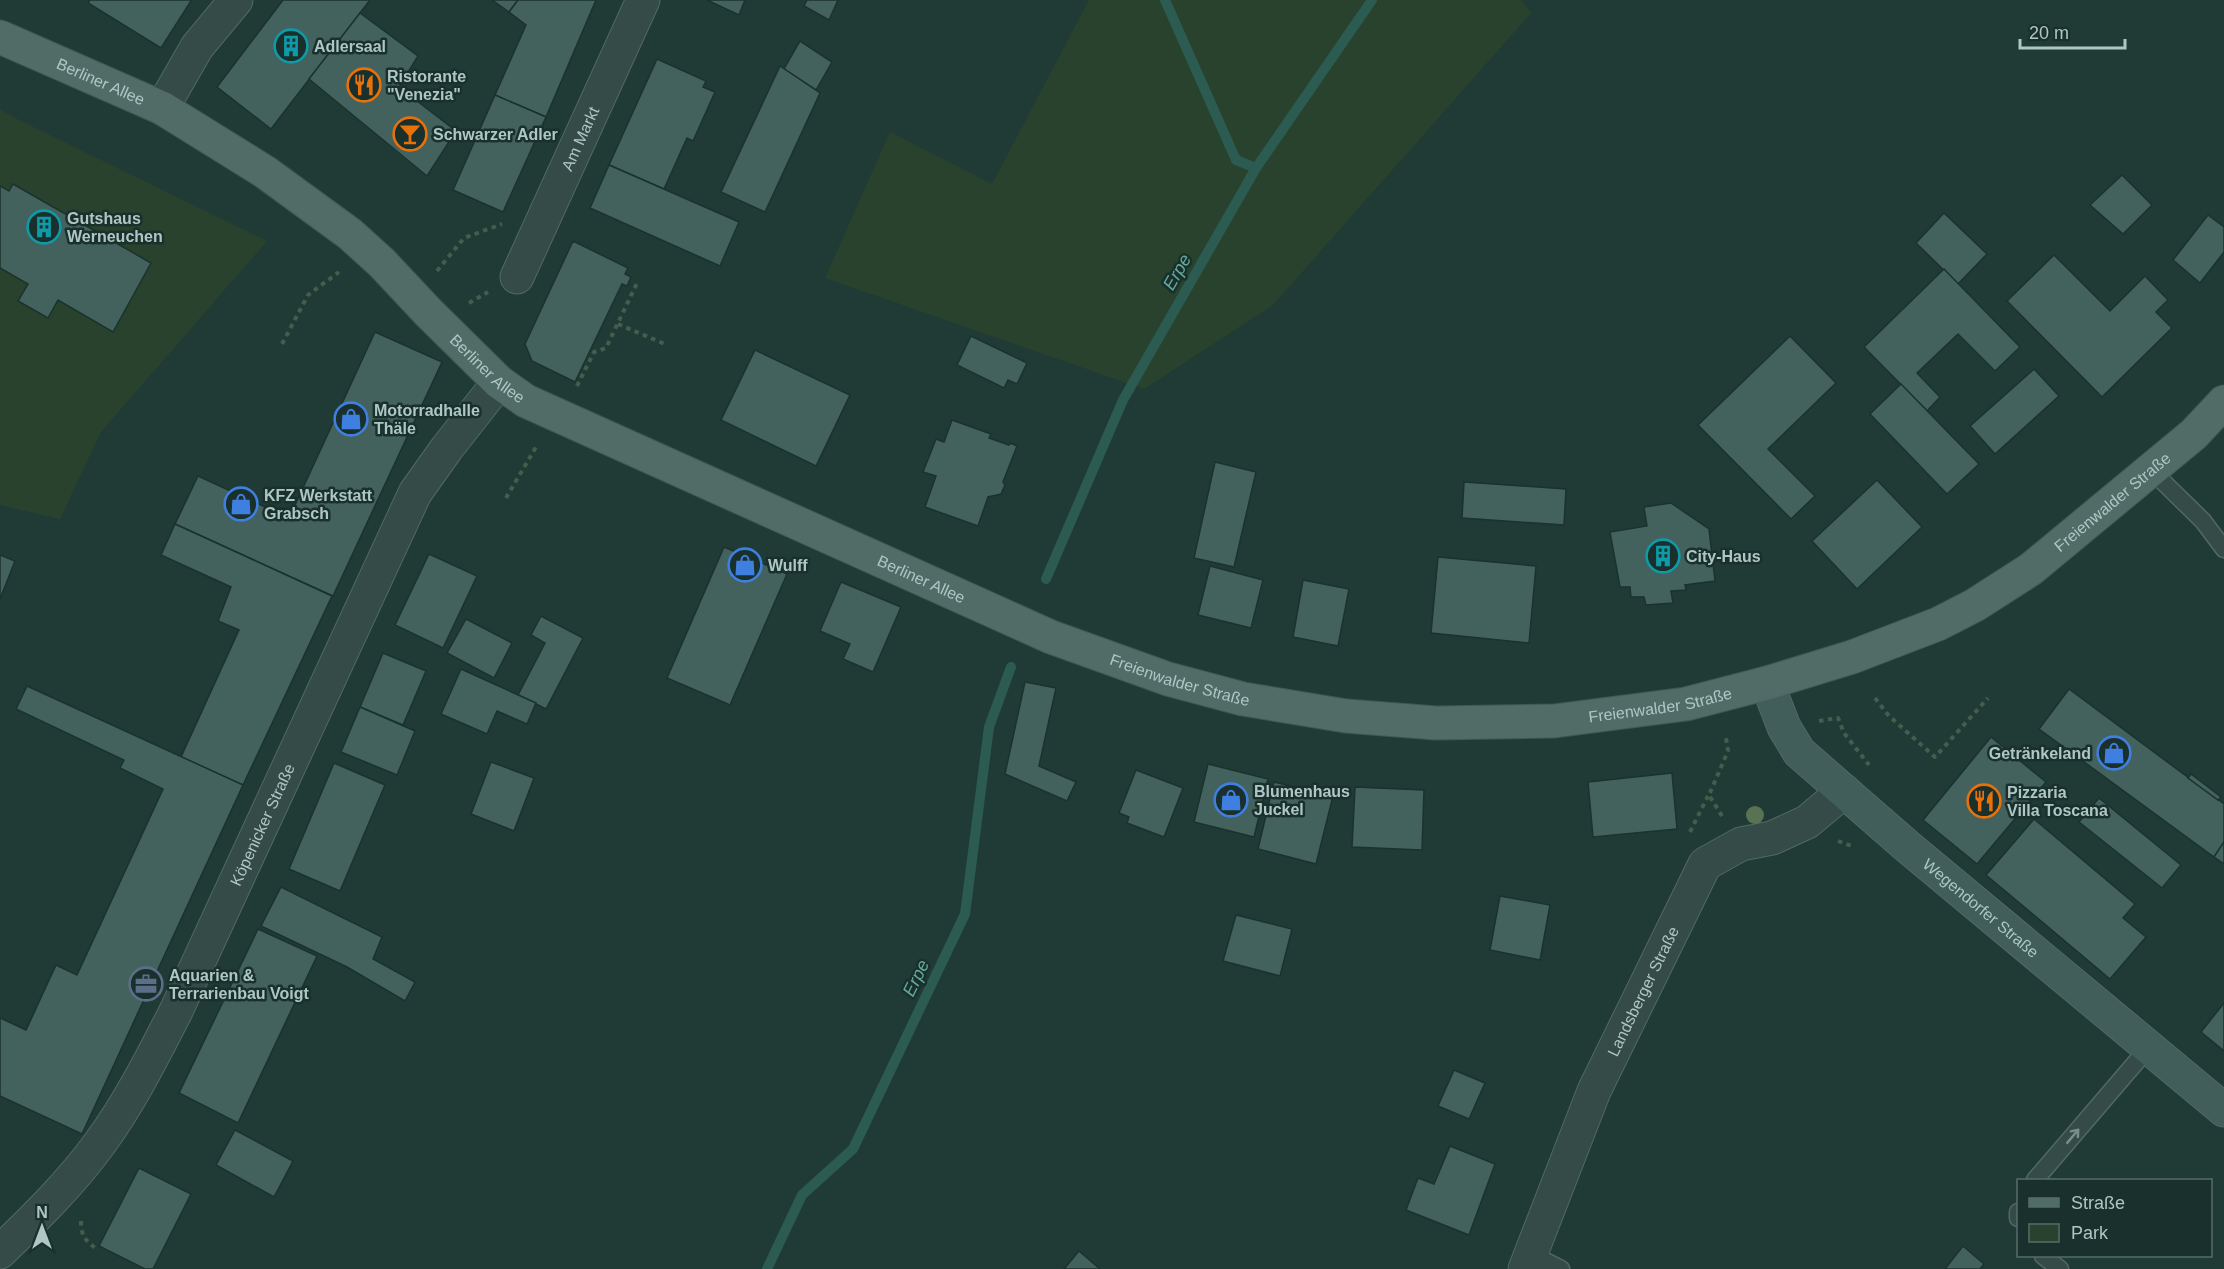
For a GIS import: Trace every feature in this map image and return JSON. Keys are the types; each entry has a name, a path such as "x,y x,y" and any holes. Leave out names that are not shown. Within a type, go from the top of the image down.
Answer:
{"main road":[{"name":"Berliner Allee","path":"0,38 162,108 265,172 350,234 499,382 526,401 1022,623"},
{"name":"Freienwalder Straße","path":"1022,623 1051,637 1168,679 1243,699 1375,719 1436,723 1554,721 1686,704 1767,683 1852,657 1938,624 1975,605 2031,569 2194,434 2224,402"},
{"name":"Wegendorfer Straße","path":"1767,683 1784,727 1798,752 2224,1110"}],"street":[{"path":"162,108 197,47 236,0"},
{"name":"Am Markt","path":"517,277 643,0"},
{"name":"Köpenicker Straße","path":"0,1252 32,1221 100,1144 148,1065 176,1011 415,493 499,382"},
{"name":"Landsberger Straße","path":"1528,1262 1594,1091 1706,864 1741,844 1772,838 1800,826 1844,792"}],"lane":[{"path":"2151,471 2203,521 2224,549"},
{"path":"2036,1179 2149,1047"},
{"path":"2044,1257 2060,1269"},
{"path":"1528,1262 1561,1269"}],"path":[{"path":"430,279 464,238 507,222 536,234"},
{"path":"282,344 308,295 342,269"},
{"path":"576,390 594,352 606,348 638,281"},
{"path":"618,324 667,345"},
{"path":"506,498 536,447"},
{"path":"1875,698 1889,716 1935,757 1988,698"},
{"path":"1690,833 1728,751 1726,738"},
{"path":"1709,795 1741,844"},
{"path":"81,1221 81,1231 85,1240 98,1250"}],"green space":[{"path":"1089,0 1521,0 1531,13 1273,305 1144,389 825,278 890,132 992,184"},
{"path":"0,109 267,241 101,432 60,519 0,505"}],"building":[{"path":"90,0 191,1 161,48 88,3"},
{"name":"Adlersaal","path":"283,0 370,0 271,129 217,87"},
{"path":"492,0 518,0 509,12"},
{"path":"518,0 596,0 546,117 495,95 526,25 509,12"},
{"path":"707,0 745,0 739,15"},
{"path":"807,0 838,0 829,20 804,6"},
{"path":"360,13 418,56 399,87 456,131 427,176 309,79"},
{"path":"800,41 832,62 816,90 784,69"},
{"path":"657,59 706,81 703,87 715,92 693,141 687,138 664,189 609,165"},
{"path":"780,66 820,93 765,212 721,192"},
{"path":"495,95 546,117 503,212 453,190"},
{"path":"609,165 739,222 720,266 590,208"},
{"path":"2122,175 2152,205 2123,234 2090,205"},
{"name":"Gutshaus Werneuchen","path":"13,184 151,263 113,332 58,300 48,318 18,301 28,284 0,268 0,186 9,191"},
{"path":"1944,213 1987,254 1958,284 1916,243"},
{"path":"2208,215 2224,227 2224,252 2200,283 2173,260"},
{"path":"573,241 628,268 625,274 631,277 627,286 622,284 575,382 532,361 525,344"},
{"path":"2054,255 2110,311 2145,276 2168,300 2156,312 2172,328 2102,397 2007,301"},
{"path":"1944,269 2020,347 1995,371 1958,334 1917,373 1940,397 1927,411 1864,347"},
{"path":"375,332 442,362 333,596 175,524 198,476 289,518"},
{"path":"971,336 1027,363 1017,384 1008,380 1004,388 957,365"},
{"path":"1790,336 1836,383 1768,449 1815,496 1791,519 1698,425"},
{"path":"755,350 850,395 816,466 721,420"},
{"path":"2034,369 2059,396 1995,454 1970,426"},
{"path":"1901,384 1979,464 1947,494 1870,414"},
{"path":"952,420 991,434 989,438 1017,446 1003,482 1005,485 1001,494 988,497 978,526 925,507 936,476 923,472 936,439 944,442"},
{"path":"1215,462 1256,472 1234,567 1194,558"},
{"path":"1877,480 1922,527 1857,589 1812,541"},
{"path":"1464,482 1566,489 1564,525 1462,518"},
{"name":"City-Haus","path":"1671,503 1709,529 1715,581 1685,585 1686,590 1671,591 1673,603 1646,605 1644,597 1631,597 1630,587 1620,587 1610,532 1647,526 1644,507"},
{"path":"175,524 332,596 243,785 181,757 239,630 218,621 231,587 161,555"},
{"path":"724,547 787,574 730,705 667,678"},
{"path":"429,554 477,576 443,648 395,625"},
{"path":"0,555 15,561 0,599"},
{"path":"1438,557 1536,566 1529,643 1431,633"},
{"path":"1210,566 1263,580 1251,628 1198,615"},
{"path":"1303,580 1349,589 1338,646 1293,637"},
{"path":"841,582 901,607 873,672 843,659 850,644 820,631"},
{"path":"541,616 583,638 546,709 518,695 545,643 531,635"},
{"path":"466,619 512,643 494,678 447,653"},
{"path":"383,653 426,671 403,725 360,707"},
{"path":"461,669 536,703 527,724 497,711 487,734 441,714"},
{"path":"1025,682 1056,688 1039,766 1076,782 1067,801 1005,774"},
{"path":"27,686 243,785 82,1134 0,1096 0,1018 26,1030 56,965 77,975 163,789 120,768 124,760 16,709"},
{"name":"Getränkeland","path":"2069,689 2224,804 2224,842 2214,857 2039,729"},
{"path":"360,707 415,731 397,775 341,752"},
{"name":"Pizzaria Villa Toscana","path":"1991,737 2046,782 1977,864 1923,820"},
{"path":"491,762 534,778 514,831 471,814"},
{"path":"334,763 385,785 340,891 289,869"},
{"name":"Blumenhaus Juckel","path":"1208,764 1268,779 1254,837 1194,822"},
{"path":"1136,770 1183,788 1164,837 1127,823 1129,817 1119,813"},
{"path":"1672,773 1677,829 1593,837 1588,782"},
{"path":"2191,774 2221,797 2218,800 2188,778"},
{"path":"1274,782 1333,796 1316,864 1258,849"},
{"path":"1355,787 1424,790 1422,850 1352,847"},
{"path":"2099,798 2181,865 2162,888 2079,822"},
{"path":"2034,819 2135,904 2123,918 2146,937 2110,979 1986,875"},
{"path":"2224,842 2224,864 2214,857"},
{"path":"281,887 382,937 373,959 415,982 405,1001 347,967 261,926"},
{"path":"1500,896 1550,905 1540,960 1490,950"},
{"path":"1236,915 1292,929 1280,976 1223,961"},
{"path":"258,929 317,956 238,1123 179,1093"},
{"path":"2224,1003 2224,1051 2201,1032"},
{"path":"1454,1070 1485,1083 1469,1119 1438,1106"},
{"path":"235,1130 293,1161 274,1197 216,1165"},
{"path":"1450,1146 1495,1164 1469,1235 1406,1210 1418,1178 1434,1184"},
{"path":"139,1168 191,1194 153,1269 145,1269 99,1246"},
{"path":"1963,1246 1984,1264 1980,1269 1945,1269"},
{"path":"1079,1251 1100,1269 1064,1269"}],"waterway":[{"path":"1165,0 1236,160 1256,168"},
{"name":"Erpe","path":"1046,579 1123,400 1256,168 1372,0"},
{"name":"Erpe","path":"767,1269 802,1195 853,1149 965,914 989,727 1011,667"}],"place":[{"name":"Adlersaal","path":"291,46"},
{"name":"Ristorante \"Venezia\"","path":"364,85"},
{"name":"Schwarzer Adler","path":"410,134"},
{"name":"Gutshaus Werneuchen","path":"44,227"},
{"name":"Motorradhalle Thäle","path":"351,419"},
{"name":"KFZ Werkstatt Grabsch","path":"241,504"},
{"name":"City-Haus","path":"1663,556"},
{"name":"Wulff","path":"745,565"},
{"name":"Getränkeland","path":"2114,753"},
{"name":"Blumenhaus Juckel","path":"1231,800"},
{"name":"Pizzaria Villa Toscana","path":"1984,801"},
{"name":"Aquarien & Terrarienbau Voigt","path":"146,984"}]}
